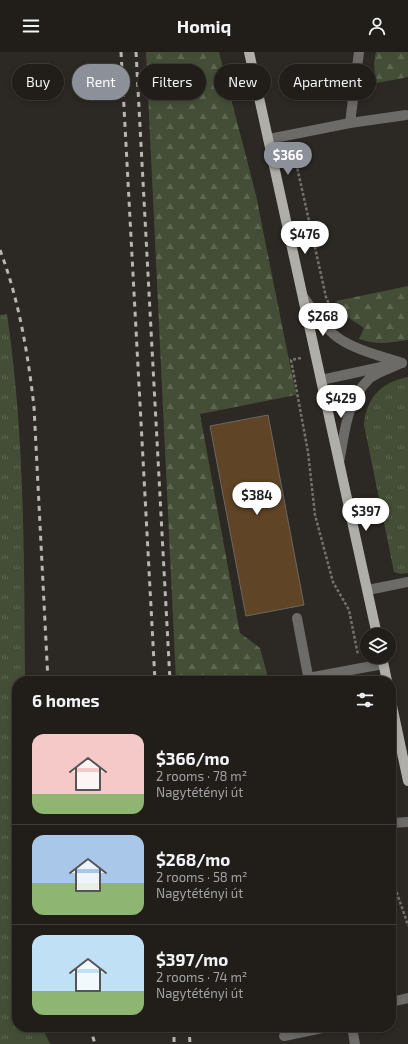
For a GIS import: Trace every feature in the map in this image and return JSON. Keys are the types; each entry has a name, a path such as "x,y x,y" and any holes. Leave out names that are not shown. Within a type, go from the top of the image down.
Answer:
{"main road":[{"path":"249,52 376,628"},
{"path":"383,664 386,676"},
{"path":"396,725 408,781"}],"street":[{"path":"352,52 355,64"},
{"path":"357,64 359,52"},
{"path":"350,123 353,100"},
{"path":"269,139 350,123 406,115"},
{"path":"304,298 325,325 342,341 357,348 405,362"},
{"path":"321,380 405,362"},
{"path":"339,462 348,418 355,396 370,378 405,362"},
{"path":"368,590 408,582"},
{"path":"297,618 308,676"},
{"path":"326,676 371,664"},
{"path":"396,823 408,822"},
{"path":"396,1001 408,998"},
{"path":"284,1036 303,1032"},
{"path":"353,1032 356,1044"}],"path":[{"path":"290,135 326,297 329,304"},
{"path":"316,355 291,360 308,452 315,515 332,582 349,610 360,668"},
{"path":"396,891 408,926"}],"green space":[{"path":"146,52 219,52 222,64 214,64 214,100 231,100 256,195 296,395 200,414 240,633 260,648 268,676 176,676 148,100 206,100 206,64 147,64"},
{"path":"376,52 408,52 408,77 377,83 376,64 374,64"},
{"path":"408,286 408,340 383,343 359,339 364,328 343,314 336,301"},
{"path":"7,314 17,405 22,497 24,589 25,676 12,676 12,1032 44,1032 50,1044 0,1044 0,315"},
{"path":"408,377 408,573 401,574 394,572 364,425 368,407 377,393 390,383 398,379"}],"building":[{"path":"268,415 304,605 246,616 210,426"}],"railway":[{"path":"121,52 155,676"},
{"path":"136,52 170,676"},
{"path":"0,250 18,308 29,367 34,407 48,676"},
{"path":"91,1032 95,1044"},
{"path":"174,1032 174,1044"},
{"path":"189,1032 190,1044"}]}
